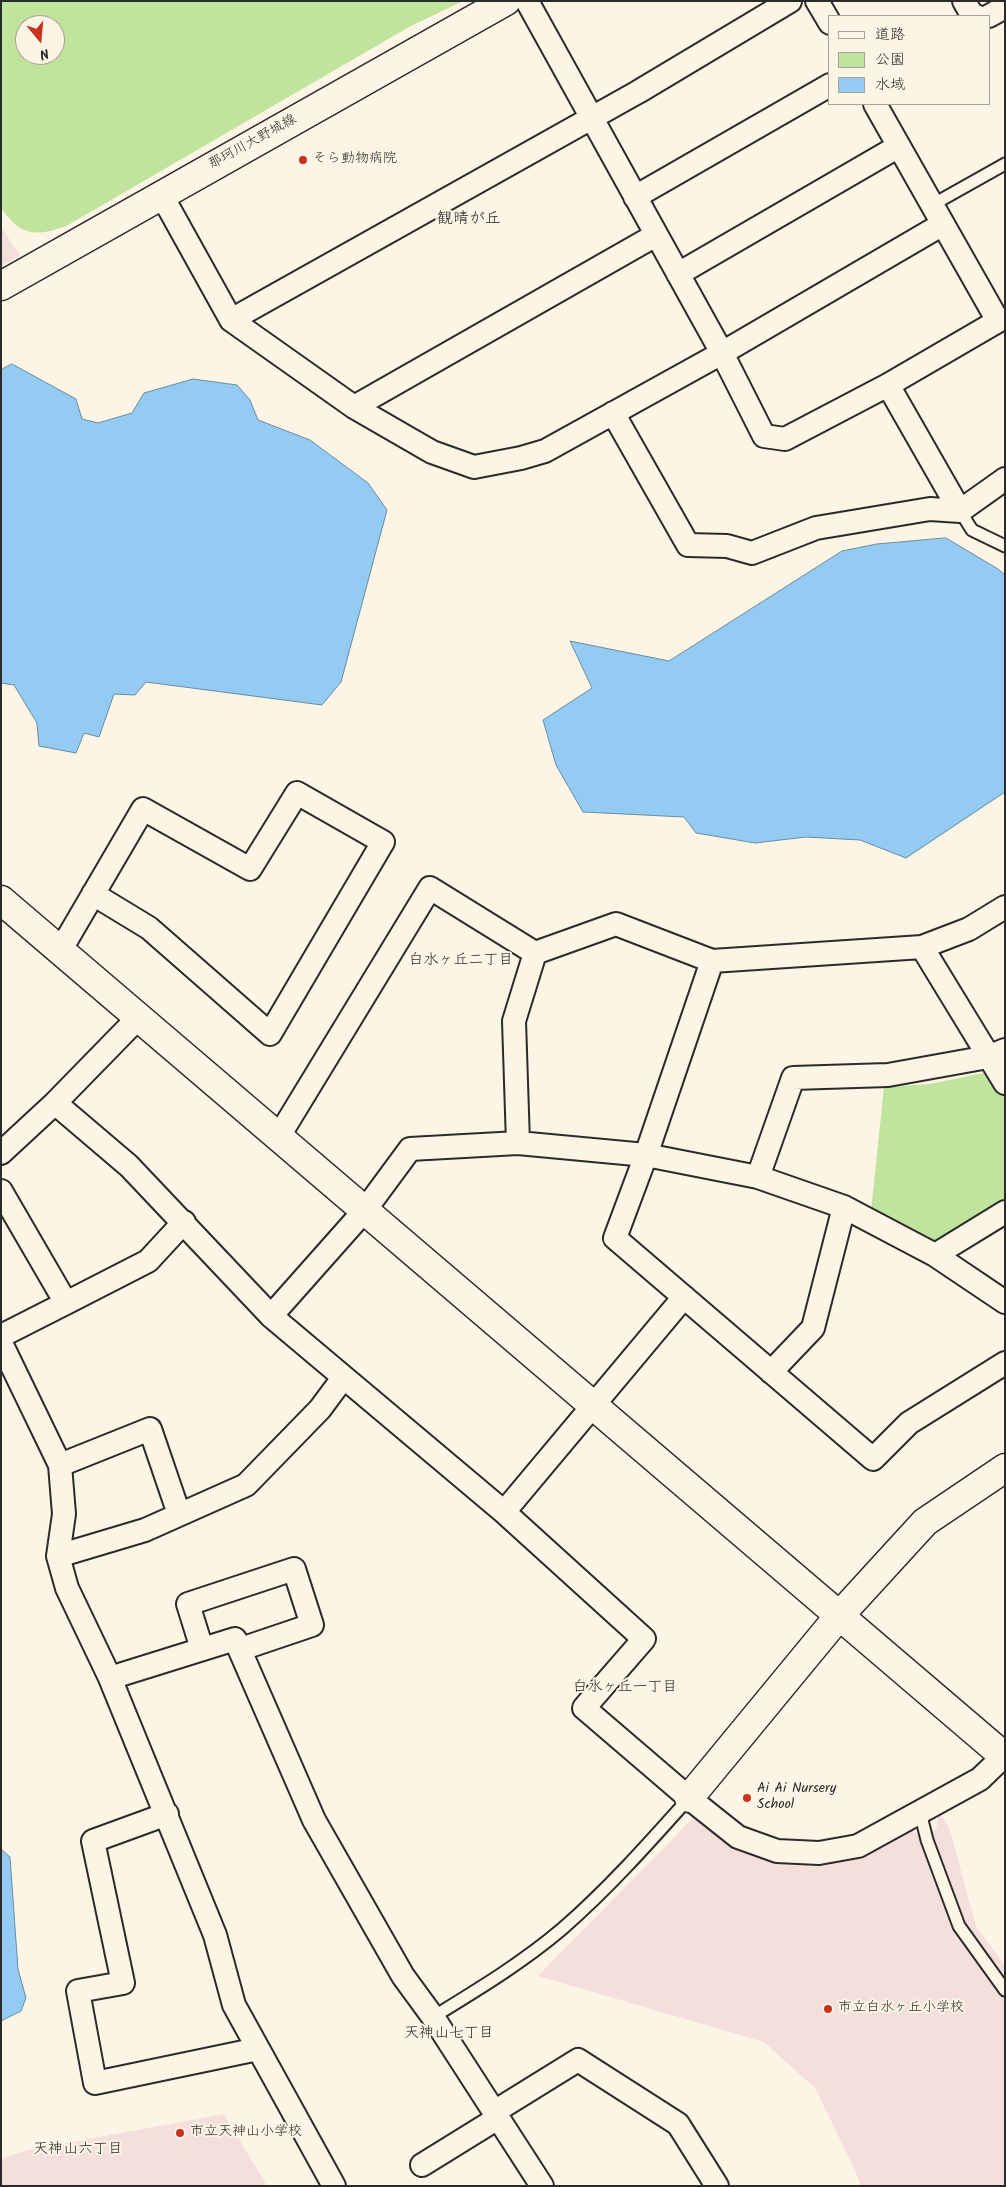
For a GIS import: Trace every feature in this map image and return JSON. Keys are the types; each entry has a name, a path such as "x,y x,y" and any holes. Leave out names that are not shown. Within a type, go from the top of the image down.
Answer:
{"street":[{"name":"那珂川大野城線","path":"1,286 506,1"},
{"path":"527,1 722,354 764,436 785,439 888,385 1001,319 937,214 876,105"},
{"path":"232,320 638,92 790,1"},
{"path":"817,1 828,20"},
{"path":"964,1 972,15"},
{"path":"991,15 1005,7"},
{"path":"635,197 828,86"},
{"path":"678,274 899,146"},
{"path":"161,194 232,320 354,407 432,452 474,466 521,458 545,451 722,354 937,214"},
{"path":"354,407 656,235"},
{"path":"888,385 960,511"},
{"path":"613,413 688,545 727,546 752,553 816,528 930,509 960,511 1005,479"},
{"path":"60,951 93,894 143,809 250,869 297,793 383,842 270,1034 149,928 93,894"},
{"path":"279,1136 430,888 535,953"},
{"path":"1,900 1004,1757 980,1779 858,1846 819,1853 777,1851 738,1837 689,1798 584,1708 644,1639 504,1512 271,1316 129,1166 55,1103"},
{"path":"535,953 616,924 712,961 922,947 969,928 1005,907"},
{"path":"922,947 996,1053 1005,1083"},
{"path":"518,1144 514,1021 535,953"},
{"path":"712,961 646,1155 615,1238 873,1458 909,1423 1005,1363"},
{"path":"1,1153 55,1103 138,1018"},
{"path":"758,1176 793,1078 888,1075 996,1053"},
{"path":"271,1316 365,1210 410,1149 518,1144 646,1155 758,1176 844,1207 935,1255 1005,1302"},
{"path":"1,1191 66,1303"},
{"path":"772,1372 813,1328 844,1207"},
{"path":"935,1255 1005,1212"},
{"path":"1,1336 148,1261 184,1222"},
{"path":"504,1512 684,1298"},
{"path":"1,1342 60,1465 64,1514 58,1556 67,1588 110,1678 167,1814 215,1935 234,2005 334,2186"},
{"path":"58,1556 145,1530 246,1485 320,1409 343,1378"},
{"path":"60,1465 150,1428 178,1514"},
{"path":"689,1798 839,1616 925,1522 1005,1468"},
{"path":"202,1649 188,1604 294,1569 312,1625 241,1649"},
{"path":"110,1678 236,1639 314,1820 403,1976 433,2017 542,2186"},
{"path":"167,1814 92,1841 123,1983 78,1991 95,2083 258,2049"},
{"path":"422,2165 578,2060 678,2124 717,2186"}],"lane":[{"path":"937,214 1005,164"},
{"path":"960,511 972,530 1005,546"},
{"path":"433,2017 497,1978 561,1930 625,1870 689,1798"},
{"path":"920,1812 926,1840 960,1926 1005,1990"}],"shaded area":[{"path":"1,227 20,255 1,266"},
{"name":"市立白水ヶ丘小学校","path":"939,1812 949,1827 976,1926 1005,1966 1005,2186 861,2186 815,2088 764,2042 538,1976 696,1815 774,1861 908,1828 917,1833 936,1830"},
{"name":"市立天神山小学校","path":"224,2114 267,2186 1,2186 1,2159 24,2151"}],"green space":[{"path":"1,1 463,1 409,27 68,225 38,233 23,229 8,218 1,208"},
{"path":"988,1072 1005,1099 1005,1200 934,1244 871,1211 884,1087 930,1084"}],"water":[{"path":"12,364 76,399 82,419 98,423 132,413 144,393 193,379 237,385 250,400 258,420 310,440 368,483 387,510 341,682 322,705 146,682 135,695 114,694 99,737 84,733 76,753 39,746 37,723 14,685 1,683 1,370"},
{"path":"946,538 1005,575 1005,792 906,858 860,840 806,837 755,843 696,833 684,817 583,812 556,765 543,720 592,688 570,641 669,661 842,551 877,544"},
{"path":"1,1849 10,1857 18,1969 26,1998 21,2011 1,2021"}],"place":[{"name":"そら動物病院","path":"303,160"},
{"name":"Ai Ai Nursery School","path":"747,1798"},
{"name":"市立白水ヶ丘小学校","path":"828,2009"},
{"name":"市立天神山小学校","path":"180,2133"}],"district":[{"name":"観晴が丘","path":"469,220"},
{"name":"白水ヶ丘二丁目","path":"461,961"},
{"name":"白水ヶ丘一丁目","path":"625,1688"},
{"name":"天神山七丁目","path":"449,2034"},
{"name":"天神山六丁目","path":"78,2150"}]}
